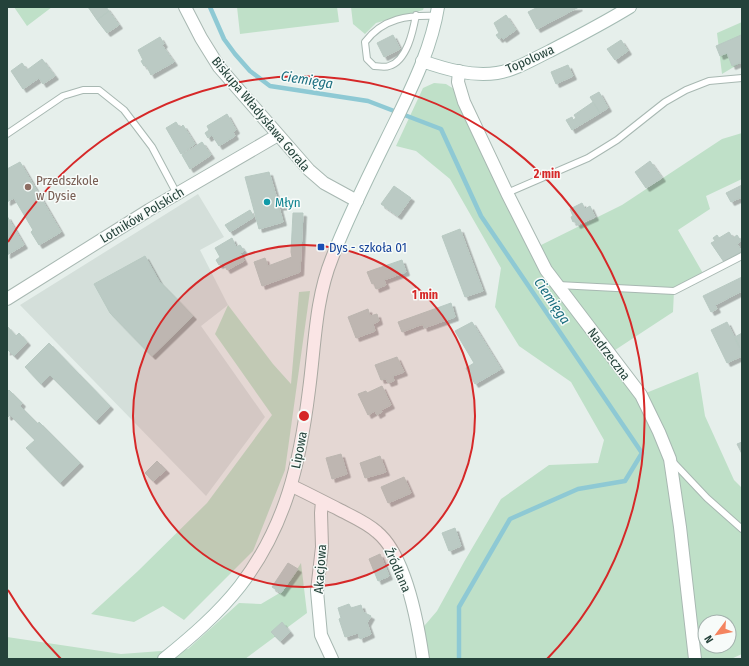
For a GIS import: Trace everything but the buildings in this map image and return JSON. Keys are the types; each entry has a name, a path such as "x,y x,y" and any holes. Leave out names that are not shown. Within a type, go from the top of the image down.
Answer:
{"street":[{"name":"Biskupa Władysława Gorala","path":"185,7 200,38 219,67 313,175 324,183 357,201"},
{"name":"Topolowa","path":"422,61 438,67 473,74 488,74 513,69 590,30 630,7"},
{"name":"Lipowa","path":"164,659 204,624 240,586 270,539 279,520 292,486 303,435 310,390 320,302 331,260 357,201 410,90 432,35 437,11"},
{"name":"Nadrzeczna","path":"459,71 458,82 464,102 507,193 546,270 640,395 659,432 670,459 680,526 695,659"},
{"name":"Lotników Polskich","path":"7,299 103,238 278,135"},
{"name":"Źródlana","path":"292,486 362,522 378,532 388,545 398,562 414,609 423,659"},
{"name":"Akacjowa","path":"322,501 322,547 317,591 321,635 332,659"}],"lane":[{"path":"416,15 409,44 400,59 390,66 374,66 368,58 365,42 380,26 396,20 416,15 437,11"},
{"path":"507,193 588,158 617,140 665,102 686,90 709,81 742,78"},
{"path":"7,134 64,96 83,90 99,90 124,110 129,116 152,147 177,194"},
{"path":"556,285 674,291 742,256"},
{"path":"670,459 706,498 742,529"}],"shaded area":[{"path":"198,194 224,237 200,250 228,305 201,326 265,417 206,496 20,305"}],"green space":[{"path":"14,7 52,7 27,26"},
{"path":"237,7 337,7 339,22 240,34"},
{"path":"351,7 424,7 423,10 376,23 365,34 353,24"},
{"path":"742,22 742,62 722,74 717,33"},
{"path":"434,83 446,84 454,89 535,248 622,205 722,139 742,133 742,179 706,196 710,209 678,230 704,275 674,291 673,312 609,354 641,395 698,372 705,416 734,480 742,488 742,654 731,659 423,659 419,632 437,611 501,499 549,465 598,463 604,440 571,382 519,346 495,307 501,268 450,179 416,151 396,146 423,88"},
{"path":"310,291 285,470 253,551 184,620 163,606 134,622 91,614 138,571 207,503 272,415 215,334 228,305 273,364 291,384 299,292"},
{"path":"301,563 307,613 245,659 7,659 7,637 121,654 188,649 239,603 261,604 283,591"}],"waterway":[{"name":"Ciemięga","path":"210,7 224,39 235,54 250,71 270,86 368,101 441,129 481,216 642,453 625,481 578,489 510,519 459,607 459,659"}],"place":[{"name":"Przedszkole w Dysie","path":"28,187"},
{"name":"Młyn","path":"267,202"},
{"name":"Dys - szkoła 01","path":"321,247"}]}
